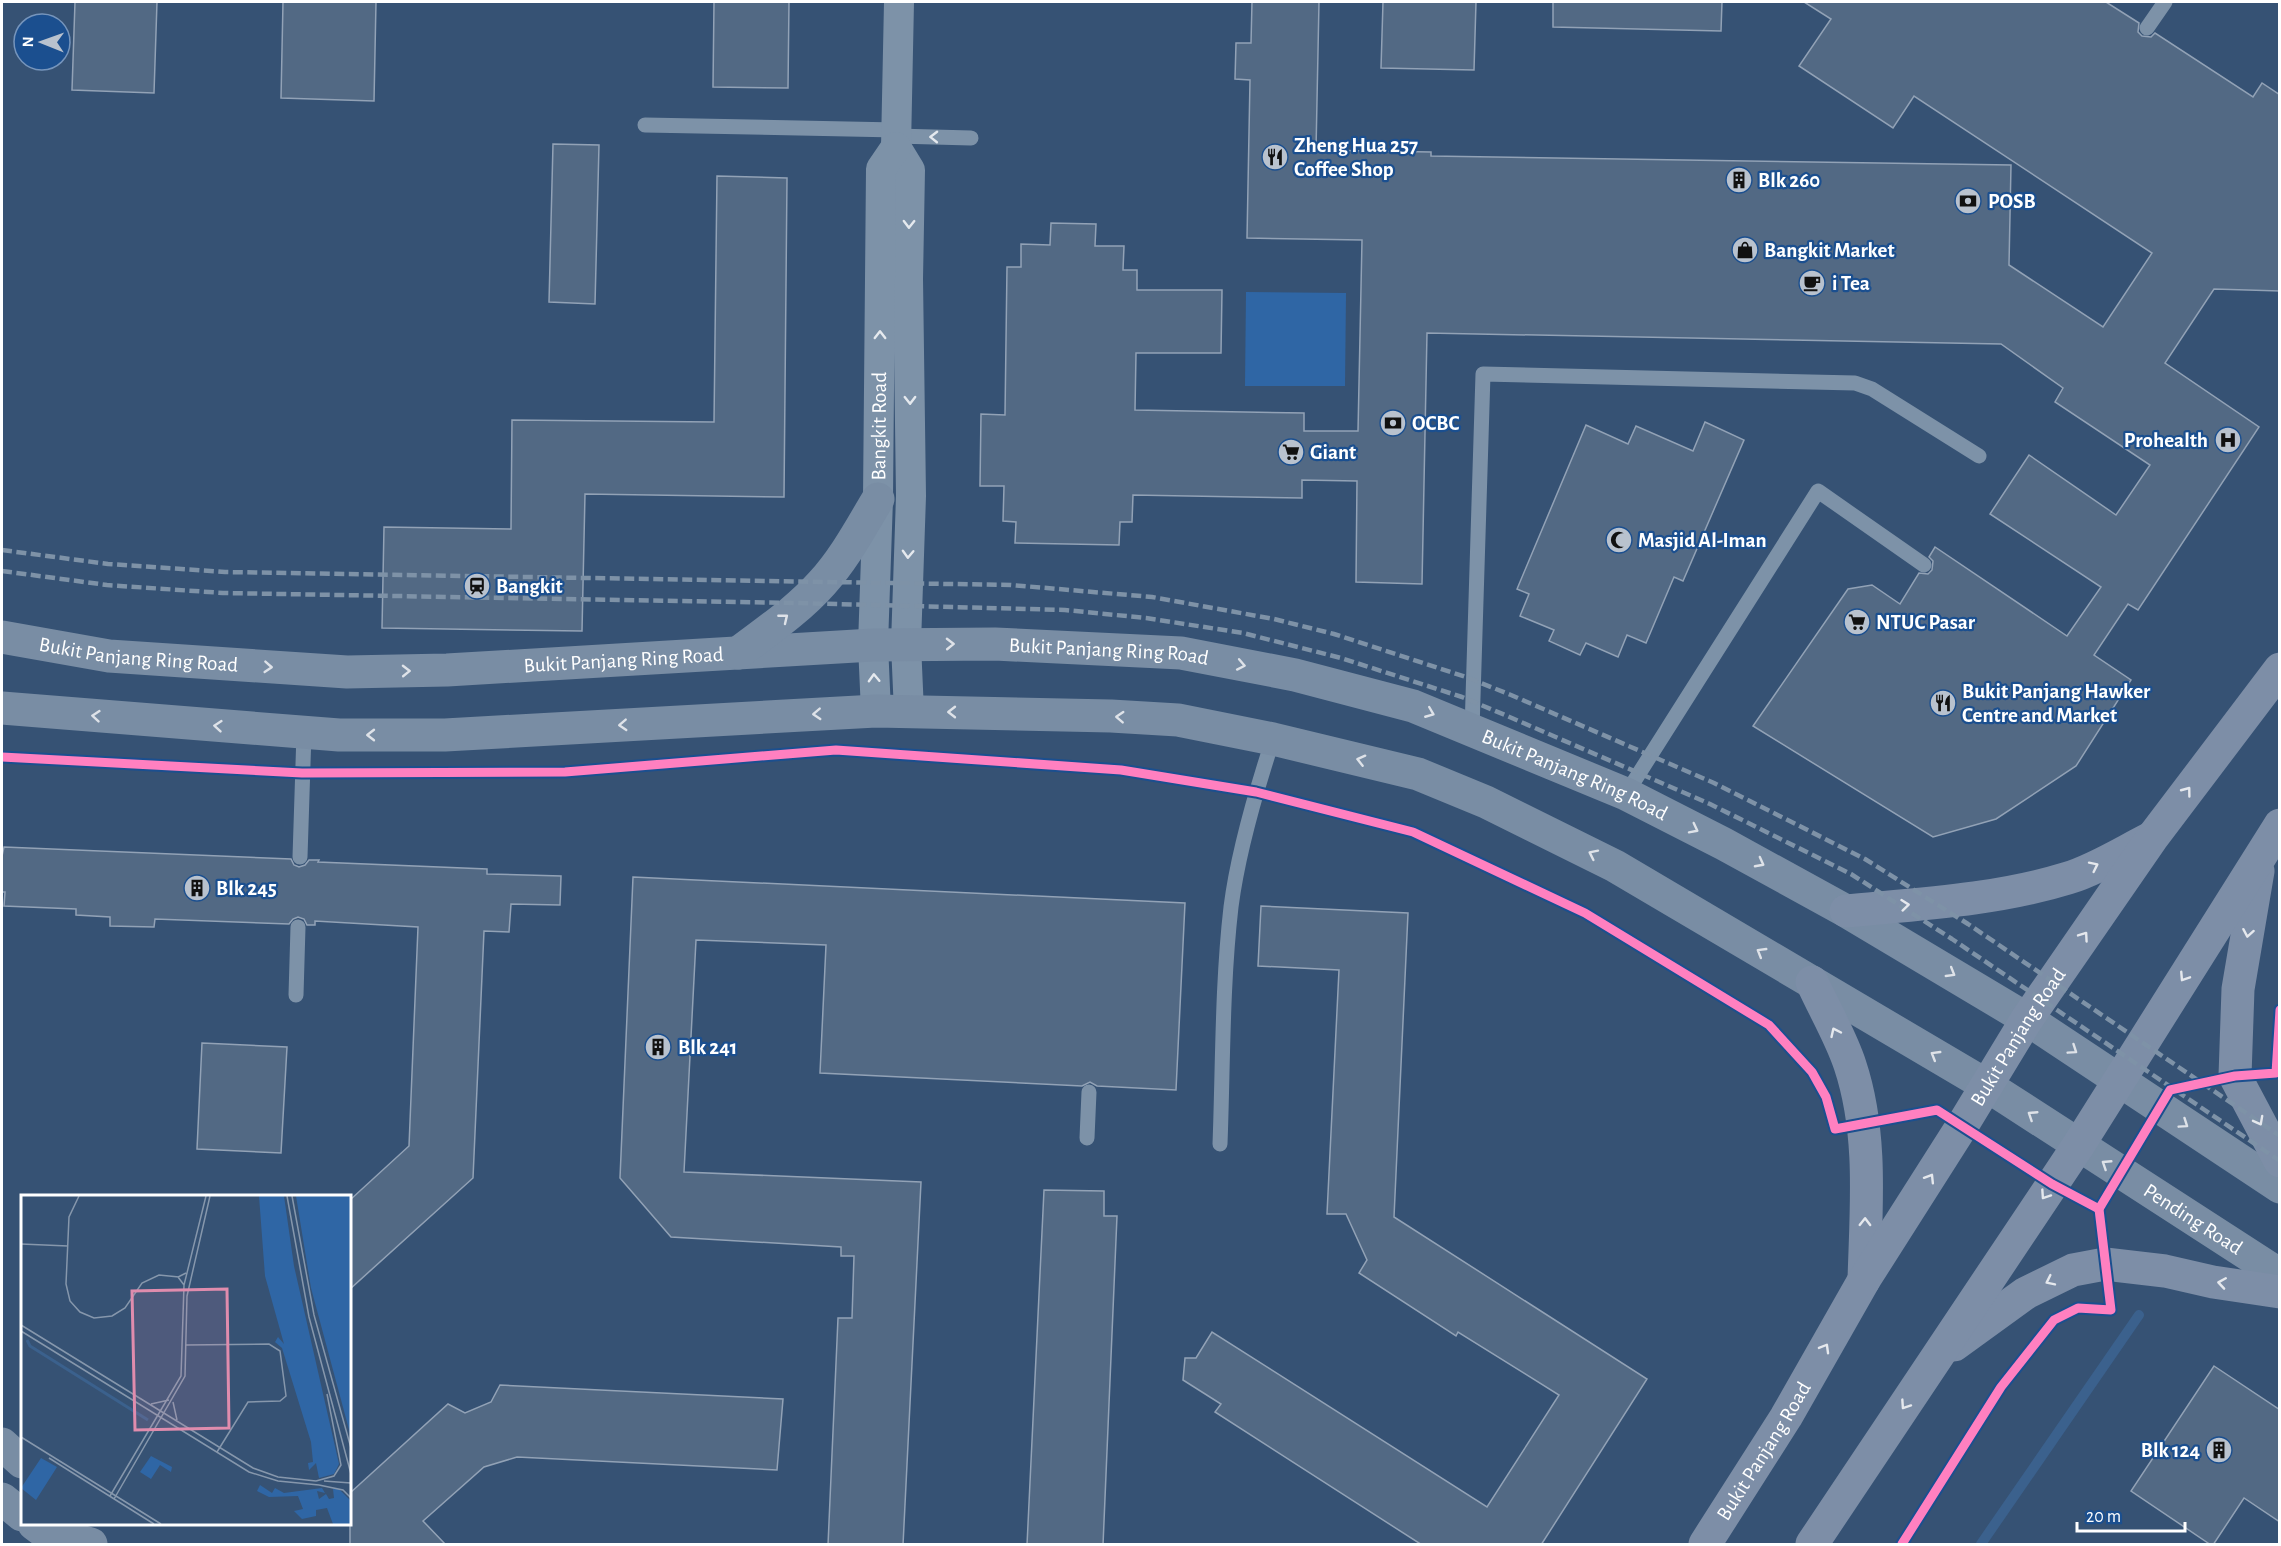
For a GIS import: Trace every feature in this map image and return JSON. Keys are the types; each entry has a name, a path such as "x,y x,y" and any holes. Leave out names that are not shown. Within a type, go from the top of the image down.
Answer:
{"main road":[{"path":"738,654 788,615 822,583 845,554 878,499"},
{"name":"Bukit Panjang Ring Road","path":"2,637 109,656 347,672 447,670 873,645 995,644 1181,653 1295,675 1413,706 1626,794 1775,871 1846,911 2027,1019 2118,1080"},
{"name":"Bukit Panjang Road","path":"1705,1545 1786,1417 1864,1280 2027,1019 2152,838 2280,669"},
{"path":"2,708 339,735 445,735 876,711 996,712 1178,720 1273,739 1418,774 1486,802 1615,866 1986,1085"},
{"path":"1812,1545 2078,1146 2280,825"},
{"path":"1846,911 1957,900 2020,890 2070,877 2152,838"},
{"path":"2261,854 2238,989 2235,1076 2280,1161"},
{"path":"1812,982 1850,1065 1864,1125 1866,1186 1864,1280"},
{"path":"2118,1080 2280,1187"},
{"name":"Pending Road","path":"1986,1085 2280,1275"},
{"path":"1938,1357 2026,1293 2073,1270 2105,1264 2165,1271 2213,1282 2280,1292"},
{"path":"2,1444 21,1461"},
{"path":"2,1499 21,1514"},
{"path":"35,1525 42,1530 92,1545"},
{"path":"81,1525 92,1545"}],"street":[{"name":"Bangkit Road","path":"876,711 873,645 878,499 881,169 896,138 899,2"},
{"name":"Bangkit Road","path":"896,138 910,170 908,290 910,496 906,644 909,712"}],"lane":[{"path":"2147,28 2165,2"},
{"path":"645,125 896,138 971,138"},
{"path":"1472,730 1483,374 1855,383 1872,389 1979,456"},
{"path":"1626,794 1818,491 1924,564"},
{"path":"300,857 304,733"},
{"path":"1220,1144 1227,963 1232,905 1256,792 1273,739"},
{"path":"296,995 298,927"},
{"path":"1087,1138 1089,1092"}],"shaded area":[{"path":"1246,292 1346,293 1345,386 1245,386"}],"building":[{"path":"75,2 157,2 154,93 72,90"},
{"path":"283,2 376,2 374,101 281,98"},
{"path":"714,2 789,2 788,88 713,87"},
{"path":"1252,2 1319,2 1316,150 1431,152 1431,156 2011,165 2009,265 2103,327 2152,253 1914,96 1893,128 1799,66 1831,19 1804,2 2106,2 2139,23 2138,32 2142,36 2151,37 2155,33 2253,97 2262,83 2280,95 2280,291 2214,289 2165,363 2259,427 2138,610 2128,604 2094,655 2131,680 2076,766 1996,819 1933,837 1753,726 1848,589 1872,585 1900,604 1919,573 1928,574 1932,570 1933,561 1929,557 1935,547 2067,636 2101,587 1990,514 2029,455 2116,515 2150,465 2055,402 2063,388 2001,344 1427,333 1422,584 1356,582 1357,481 1302,480 1302,498 1133,495 1132,522 1120,522 1119,545 1015,543 1016,522 1003,521 1004,486 980,486 981,414 1005,415 1007,267 1021,267 1021,244 1050,245 1051,223 1096,224 1095,246 1124,246 1123,270 1137,270 1137,290 1222,290 1221,353 1136,353 1135,410 1304,413 1304,431 1358,431 1362,240 1247,238 1250,80 1235,79 1236,43 1251,43"},
{"path":"1383,2 1476,2 1474,70 1381,68"},
{"path":"1553,2 1722,2 1721,31 1553,27"},
{"path":"553,144 599,145 595,304 549,302"},
{"path":"717,176 787,178 784,497 585,494 582,631 382,628 384,527 511,529 512,420 714,422"},
{"name":"Masjid Al-Iman","path":"1705,422 1744,440 1683,581 1674,577 1646,643 1627,635 1618,657 1586,643 1580,655 1549,641 1554,630 1520,616 1529,594 1517,589 1586,425 1628,444 1636,426 1693,451"},
{"path":"4,847 291,859 294,865 299,867 305,865 309,860 319,860 318,862 487,869 487,874 561,876 560,905 511,904 509,932 484,931 473,1178 351,1288 351,1199 409,1146 418,927 315,921 315,925 307,925 304,919 298,917 289,924 155,919 154,927 110,926 110,917 76,915 76,909 4,906 2,856"},
{"path":"633,877 1185,903 1176,1090 1097,1086 1090,1082 1082,1086 820,1073 826,945 696,940 684,1172 921,1182 903,1545 828,1545 838,1318 852,1318 854,1256 841,1256 841,1247 671,1237 620,1178"},
{"path":"1261,906 1408,913 1394,1217 1647,1379 1541,1545 1422,1545 1215,1412 1221,1404 1183,1380 1185,1358 1196,1358 1212,1332 1487,1507 1559,1395 1458,1332 1456,1336 1359,1273 1367,1260 1346,1214 1327,1214 1339,970 1258,966"},
{"path":"202,1043 287,1047 281,1153 197,1149"},
{"path":"1044,1190 1104,1191 1104,1216 1117,1216 1103,1545 1027,1545"},
{"name":"Blk 124","path":"2214,1366 2280,1410 2280,1522 2244,1498 2211,1545 2131,1491"},
{"path":"500,1385 783,1399 777,1470 517,1457 484,1467 423,1521 446,1545 350,1545 351,1492 448,1404 465,1413 491,1402"}],"waterway":[{"path":"1981,1544 2139,1315"}],"railway":[{"path":"2,550 108,564 225,572 1011,585 1152,597 1274,619 1334,634 1466,677 1511,695 1714,783 1865,859 1968,924 2280,1136"},
{"path":"2,571 107,585 223,593 1065,610 1146,618 1243,633 1341,658 1462,697 1505,715 1710,804 1851,874 1952,939 2280,1161"}],"cycle path":[{"path":"2,757 302,773 565,772 836,750 1121,770 1256,792 1413,832 1585,913 1769,1025 1812,1072 1826,1097 1835,1129 1937,1110 2052,1184 2099,1209"},
{"path":"1902,1544 2001,1387 2054,1320 2078,1308 2111,1310 2099,1209 2170,1090 2235,1076 2276,1073 2280,1010"}],"place":[{"name":"Zheng Hua 257 Coffee Shop","path":"1275,157"},
{"name":"Blk 260","path":"1739,180"},
{"name":"POSB","path":"1968,201"},
{"name":"Bangkit Market","path":"1745,250"},
{"name":"i Tea","path":"1812,283"},
{"name":"OCBC","path":"1393,423"},
{"name":"Prohealth","path":"2228,440"},
{"name":"Giant","path":"1291,452"},
{"name":"Masjid Al-Iman","path":"1619,540"},
{"name":"Bangkit","path":"477,586"},
{"name":"NTUC Pasar","path":"1857,622"},
{"name":"Bukit Panjang Hawker Centre and Market","path":"1943,703"},
{"name":"Blk 245","path":"197,888"},
{"name":"Blk 241","path":"658,1047"},
{"name":"Blk 124","path":"2219,1450"}]}
